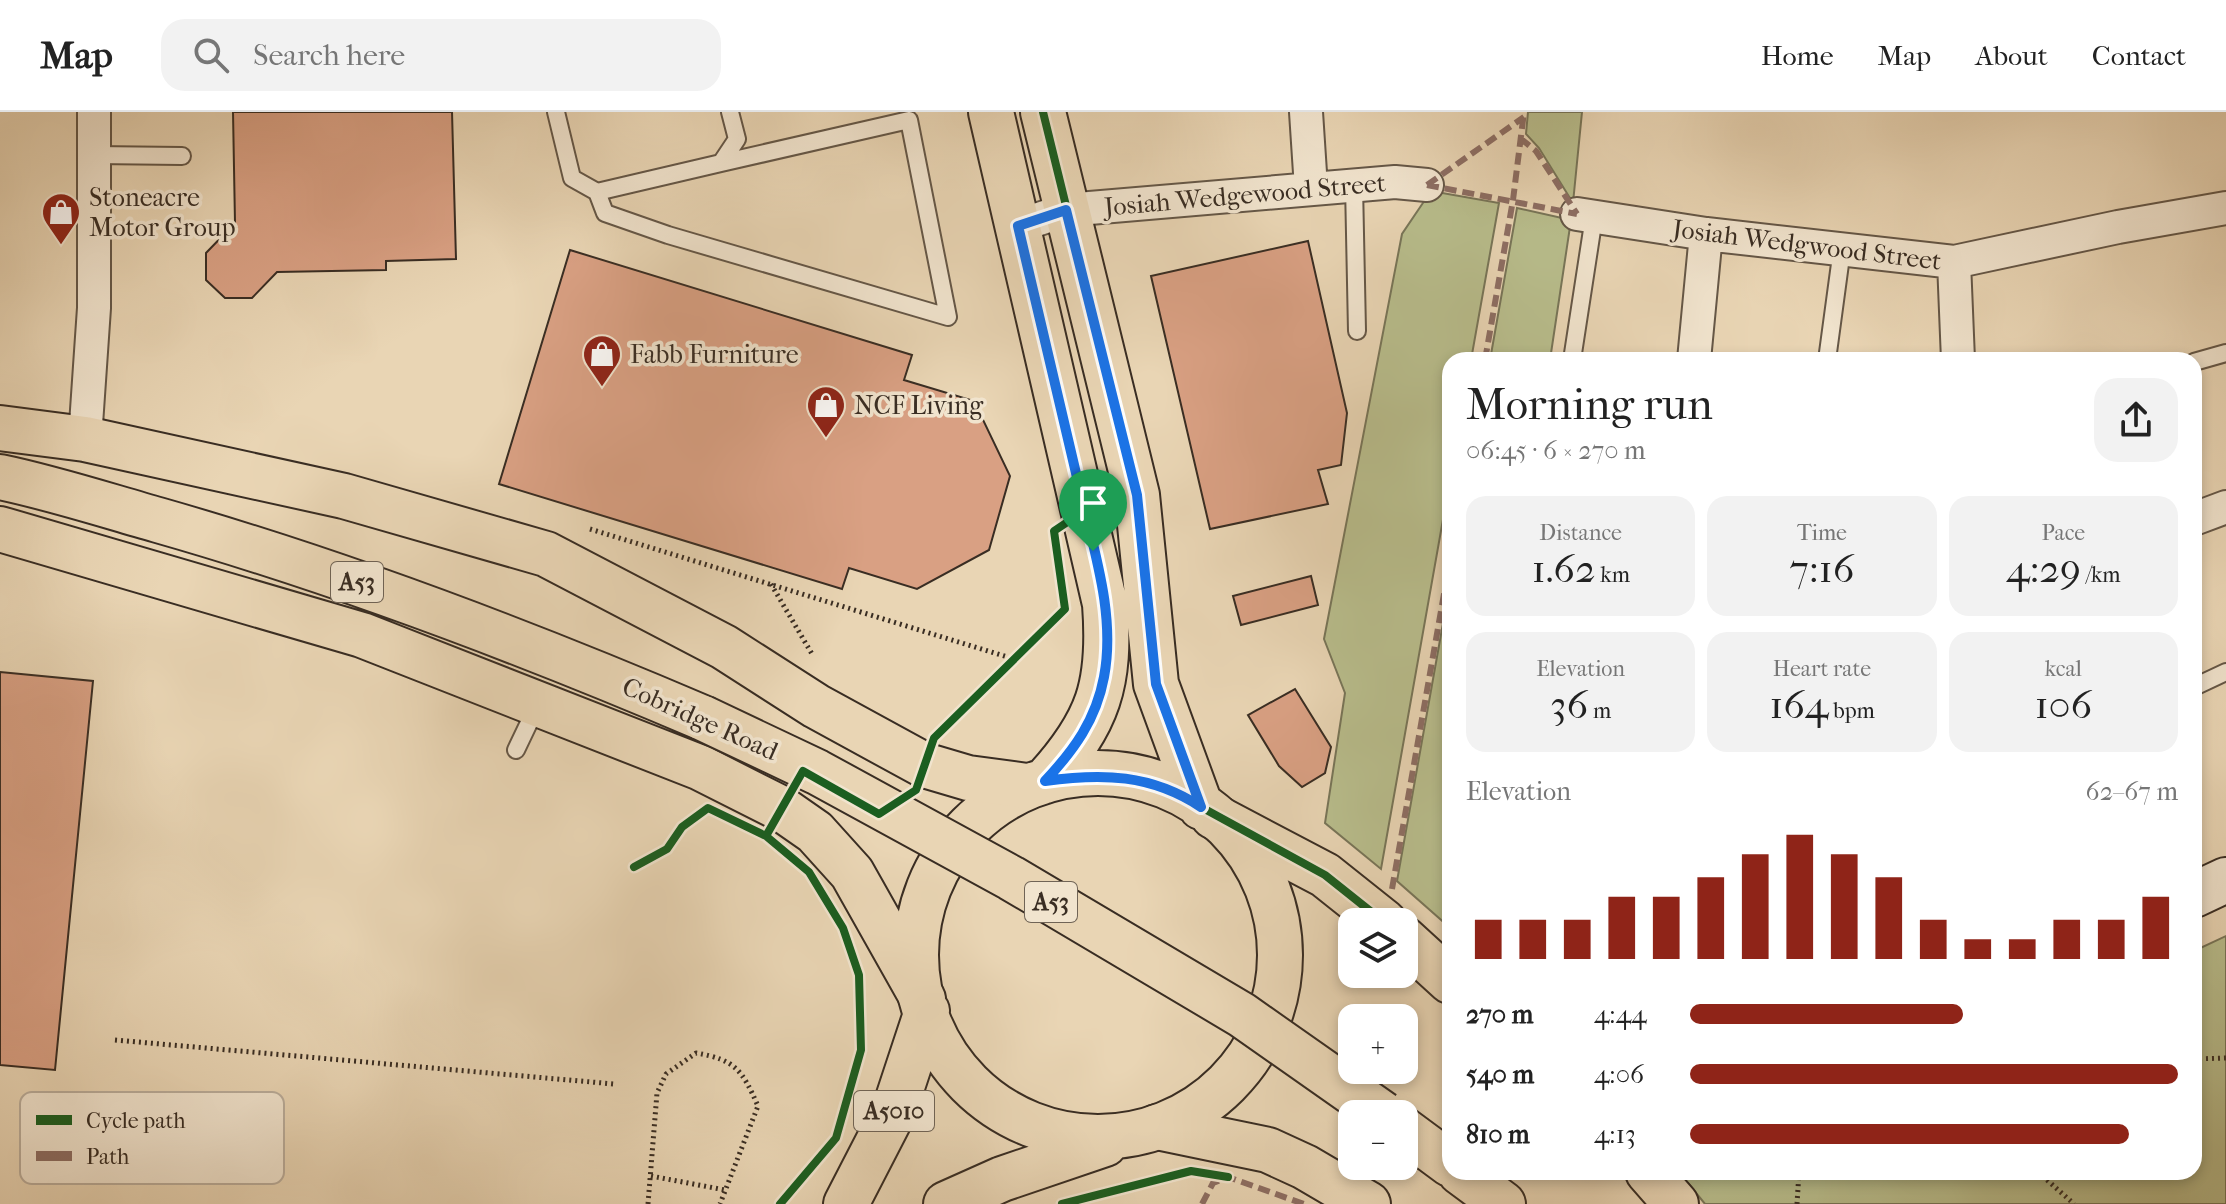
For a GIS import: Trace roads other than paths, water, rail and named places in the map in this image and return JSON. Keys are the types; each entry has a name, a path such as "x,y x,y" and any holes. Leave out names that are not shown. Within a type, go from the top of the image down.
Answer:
{"main road":[{"path":"925,1005 918,959 920,931 930,885 940,863 973,820 1000,799 1036,783 1075,749 1094,715 1104,678 1108,643 1100,580 991,112"},
{"path":"946,1204 1016,1174 1192,1112 1236,1075 1268,1023 1277,986 1278,928 1267,890 1240,843 1207,811 1156,684 1137,495 1043,112"},
{"path":"0,428 85,439 344,496 546,554 724,647 816,706 924,765 968,778 1036,783 1086,775 1126,777 1173,791 1325,875 1366,908"},
{"name":"Cobridge Road","path":"0,477 222,538 380,589 569,660 703,718 817,772 1011,878 1242,1015 1363,1100"},
{"path":"0,529 362,635 701,768 797,817 852,873 870,900 925,1005 940,1043 956,1068 983,1096 1009,1114 1066,1135 1098,1138 1148,1130 1268,1150 1305,1167 1368,1204"},
{"path":"2202,891 2226,880"},
{"path":"1418,952 1442,974"},
{"name":"A5010","path":"846,1204 894,1111 925,1005"},
{"path":"1418,1140 1442,1158"},
{"path":"1655,1180 1676,1204"}],"street":[{"path":"85,439 94,308 94,112"},
{"path":"1306,112 1311,188"},
{"name":"Josiah Wedgewood Street","path":"1018,226 1066,210 1395,182 1427,185"},
{"name":"Josiah Wedgwood Street","path":"1585,216 1706,234 1954,262 2226,208"},
{"path":"1695,352 1706,234"},
{"path":"1954,262 1958,352"},
{"path":"2202,516 2226,507"}],"lane":[{"path":"556,112 572,178 597,192 605,213 668,235 948,317 909,120 597,192"},
{"path":"721,163 737,139 730,112"},
{"path":"94,155 182,156"},
{"path":"1354,185 1357,331"},
{"path":"1573,352 1585,216"},
{"path":"1828,352 1842,249"},
{"path":"2202,360 2226,353"},
{"path":"2202,683 2226,672"},
{"path":"516,750 538,704"}],"place":[{"name":"Stoneacre Motor Group","path":"61,246"},
{"name":"Fabb Furniture","path":"602,388"},
{"name":"NCF Living","path":"826,439"}]}
